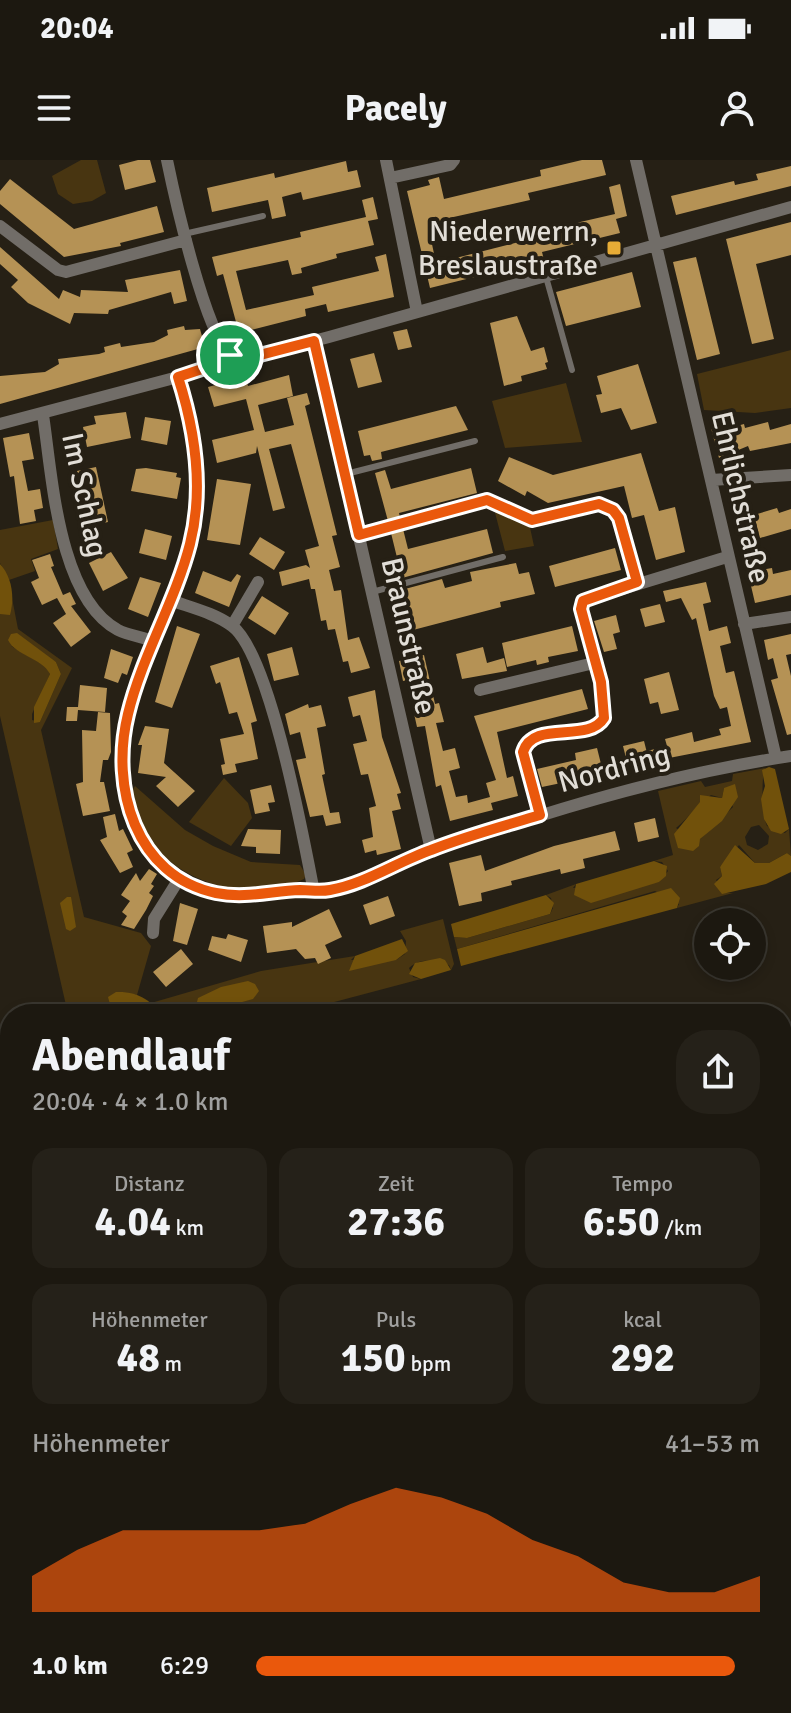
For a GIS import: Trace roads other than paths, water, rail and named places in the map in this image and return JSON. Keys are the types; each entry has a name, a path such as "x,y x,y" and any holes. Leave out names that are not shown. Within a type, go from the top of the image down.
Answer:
{"street":[{"path":"167,160 185,237 217,336 230,355"},
{"path":"386,160 417,312"},
{"path":"390,178 450,165 454,160"},
{"name":"Ehrlichstraße","path":"636,160 659,246 727,557 776,758"},
{"path":"0,424 178,377 220,363 230,355 252,357 314,341 791,207"},
{"path":"0,226 58,270 66,272 185,237"},
{"name":"Braunstraße","path":"314,341 431,850"},
{"name":"Nordring","path":"178,377 191,418 196,472 190,544 127,717 123,779 128,808 138,833 155,859 179,879 215,893 253,896 340,888 431,850 639,786 791,756"},
{"name":"Im Schlag","path":"43,415 63,540 75,575 93,607 117,629 153,641"},
{"path":"711,480 791,475"},
{"path":"540,815 523,752 525,746 534,738 601,723 604,699 581,609 583,601 727,557"},
{"path":"232,626 258,582"},
{"path":"170,600 232,626 257,667 284,749 314,892"},
{"path":"744,624 791,617"},
{"path":"480,690 594,663"},
{"path":"153,933 154,919 179,879"}],"lane":[{"path":"185,237 263,216"},
{"path":"545,274 572,370"},
{"path":"346,474 475,441"},
{"path":"359,535 487,500 532,520 599,504 613,510 619,518 637,582"},
{"path":"372,592 503,557"}],"place":[{"name":"Niederwerrn, Breslaustraße","path":"614,248"}]}
